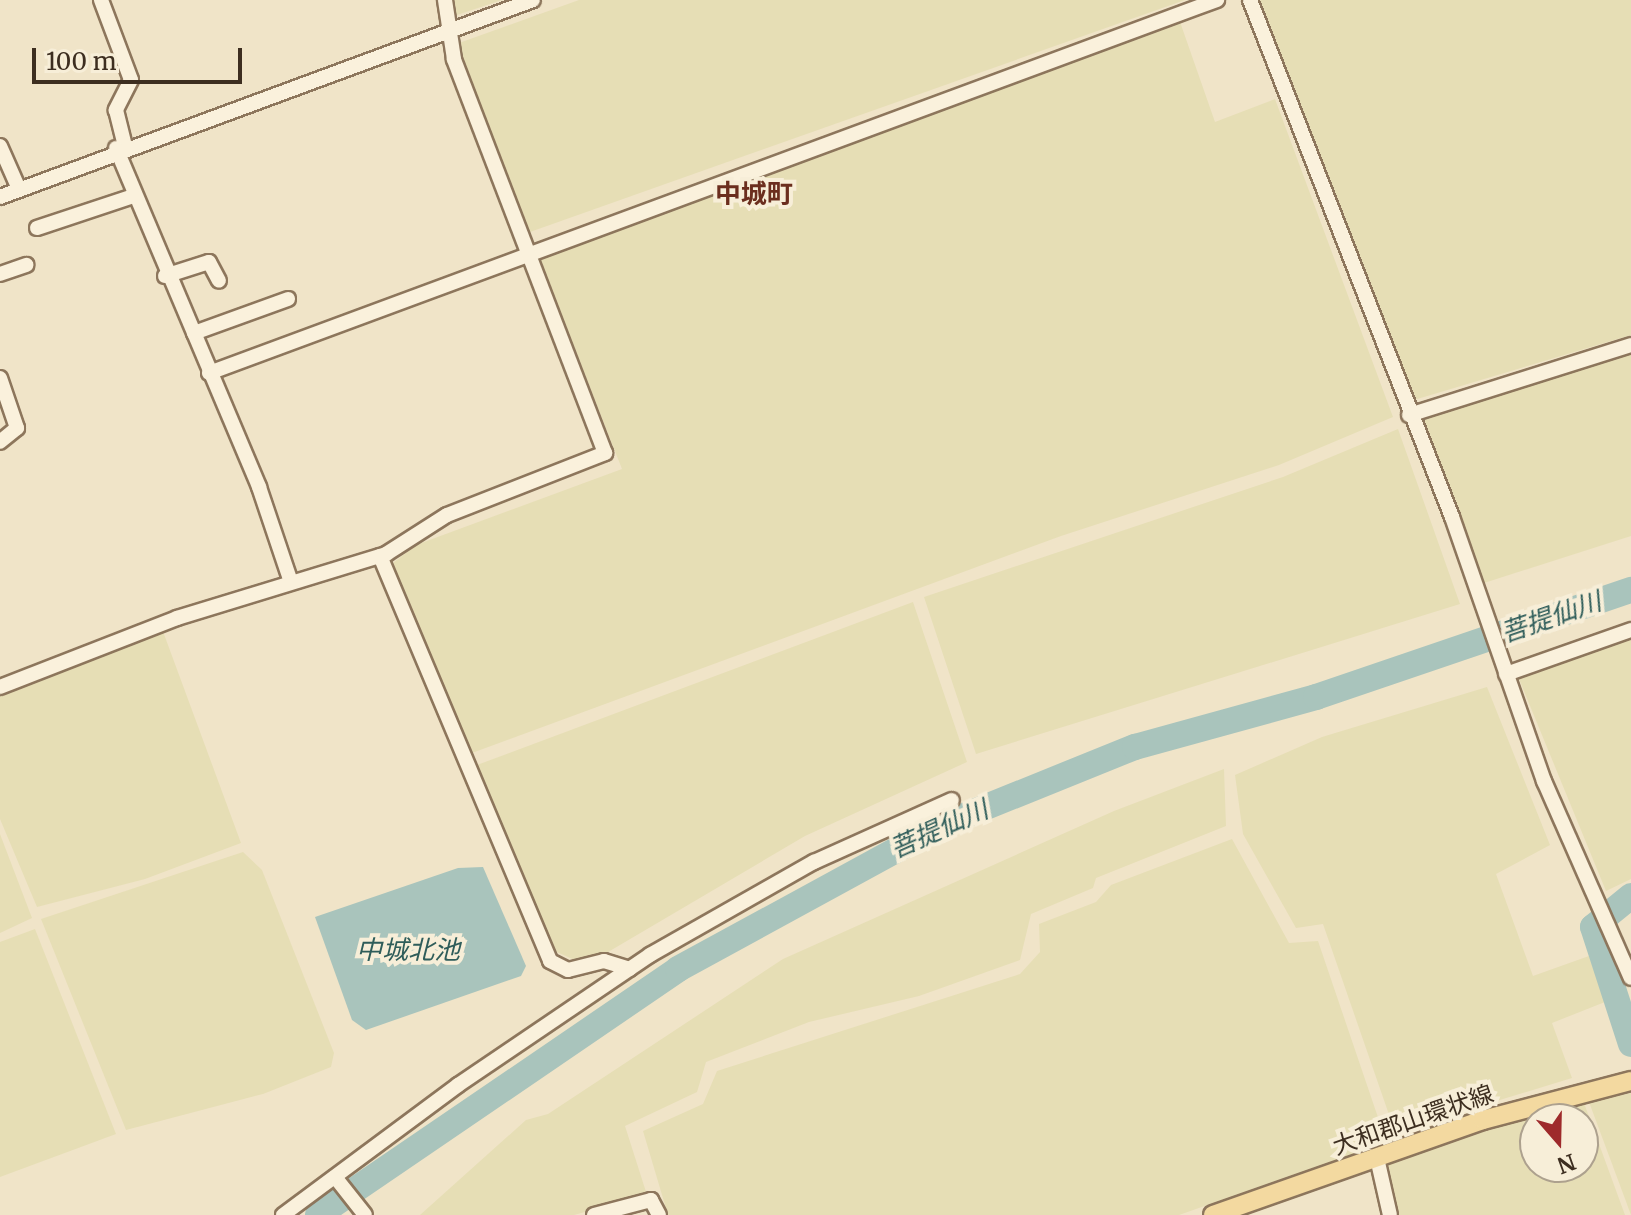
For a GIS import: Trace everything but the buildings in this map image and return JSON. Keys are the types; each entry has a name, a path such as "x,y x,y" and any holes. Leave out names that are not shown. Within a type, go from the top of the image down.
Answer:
{"main road":[{"name":"大和郡山環状線","path":"1213,1215 1518,1109 1631,1081"}],"street":[{"path":"101,0 131,80 116,110 120,147 134,196 165,276 194,333 291,582"},
{"path":"0,687 291,582 380,556 447,515 605,453 454,59 445,0"},
{"path":"0,197 120,147 533,0"},
{"path":"209,373 529,249 1217,0"},
{"path":"1250,0 1581,867 1631,978"},
{"path":"0,146 19,189"},
{"path":"37,228 134,196"},
{"path":"165,276 209,262 219,281"},
{"path":"0,274 26,265"},
{"path":"194,333 288,299"},
{"path":"1409,415 1631,345"},
{"path":"0,378 17,428 0,442"},
{"path":"380,556 550,961 568,970 604,961 630,969"},
{"path":"1505,671 1631,630"},
{"path":"283,1215 630,969 814,862 952,800"},
{"path":"1377,1158 1390,1215"},
{"path":"337,1179 365,1215"},
{"path":"594,1215 651,1200 659,1215"}],"shaded area":[{"path":"450,0 502,0 454,16"},
{"path":"579,0 1185,0 530,232 503,183 462,71 459,43"},
{"path":"1260,0 1631,0 1631,335 1414,400"},
{"path":"1179,19 1215,122 1275,99 1393,417 1279,465 1061,536 472,753 393,563 416,545 622,469 537,253"},
{"path":"1631,353 1631,536 1484,583 1422,416"},
{"path":"1398,429 1460,604 976,754 924,597 1283,477"},
{"path":"913,602 967,762 805,836 586,965 550,949 477,765"},
{"path":"161,626 241,843 145,879 37,907 0,819 0,688"},
{"path":"1631,639 1631,879 1606,891 1519,679"},
{"path":"1487,687 1550,845 1496,874 1533,976 1589,956 1605,1002 1552,1023 1572,1078 1395,1132 1323,924 1296,928 1243,834 1235,775 1322,737"},
{"path":"1224,769 1226,826 1096,878 1093,888 1031,914 1020,960 919,996 809,1022 706,1062 697,1092 625,1126 647,1195 574,1215 420,1215 526,1120 548,1114 783,959 1114,811"},
{"path":"0,834 32,918 0,933"},
{"path":"1232,839 1289,943 1318,941 1384,1135 1375,1146 1179,1215 668,1215 643,1131 703,1104 717,1071 1020,974 1040,952 1039,924 1096,902 1111,885"},
{"path":"243,852 262,870 334,1053 331,1067 263,1094 126,1130 41,919"},
{"path":"35,929 116,1134 0,1177 0,942"},
{"path":"1631,1093 1631,1215 1599,1129 1599,1103 1589,1102"},
{"path":"1519,1120 1519,1183 1599,1183 1599,1144 1625,1215 1394,1215 1383,1165"}],"water":[{"name":"中城北池","path":"483,867 526,966 521,976 366,1030 352,1020 315,917 458,868"}],"waterway":[{"name":"菩提仙川","path":"318,1215 678,969 944,824 1135,747 1316,697 1631,590"},
{"path":"1631,896 1593,927 1631,1044"}],"district":[{"name":"中城町","path":"754,194"}]}
